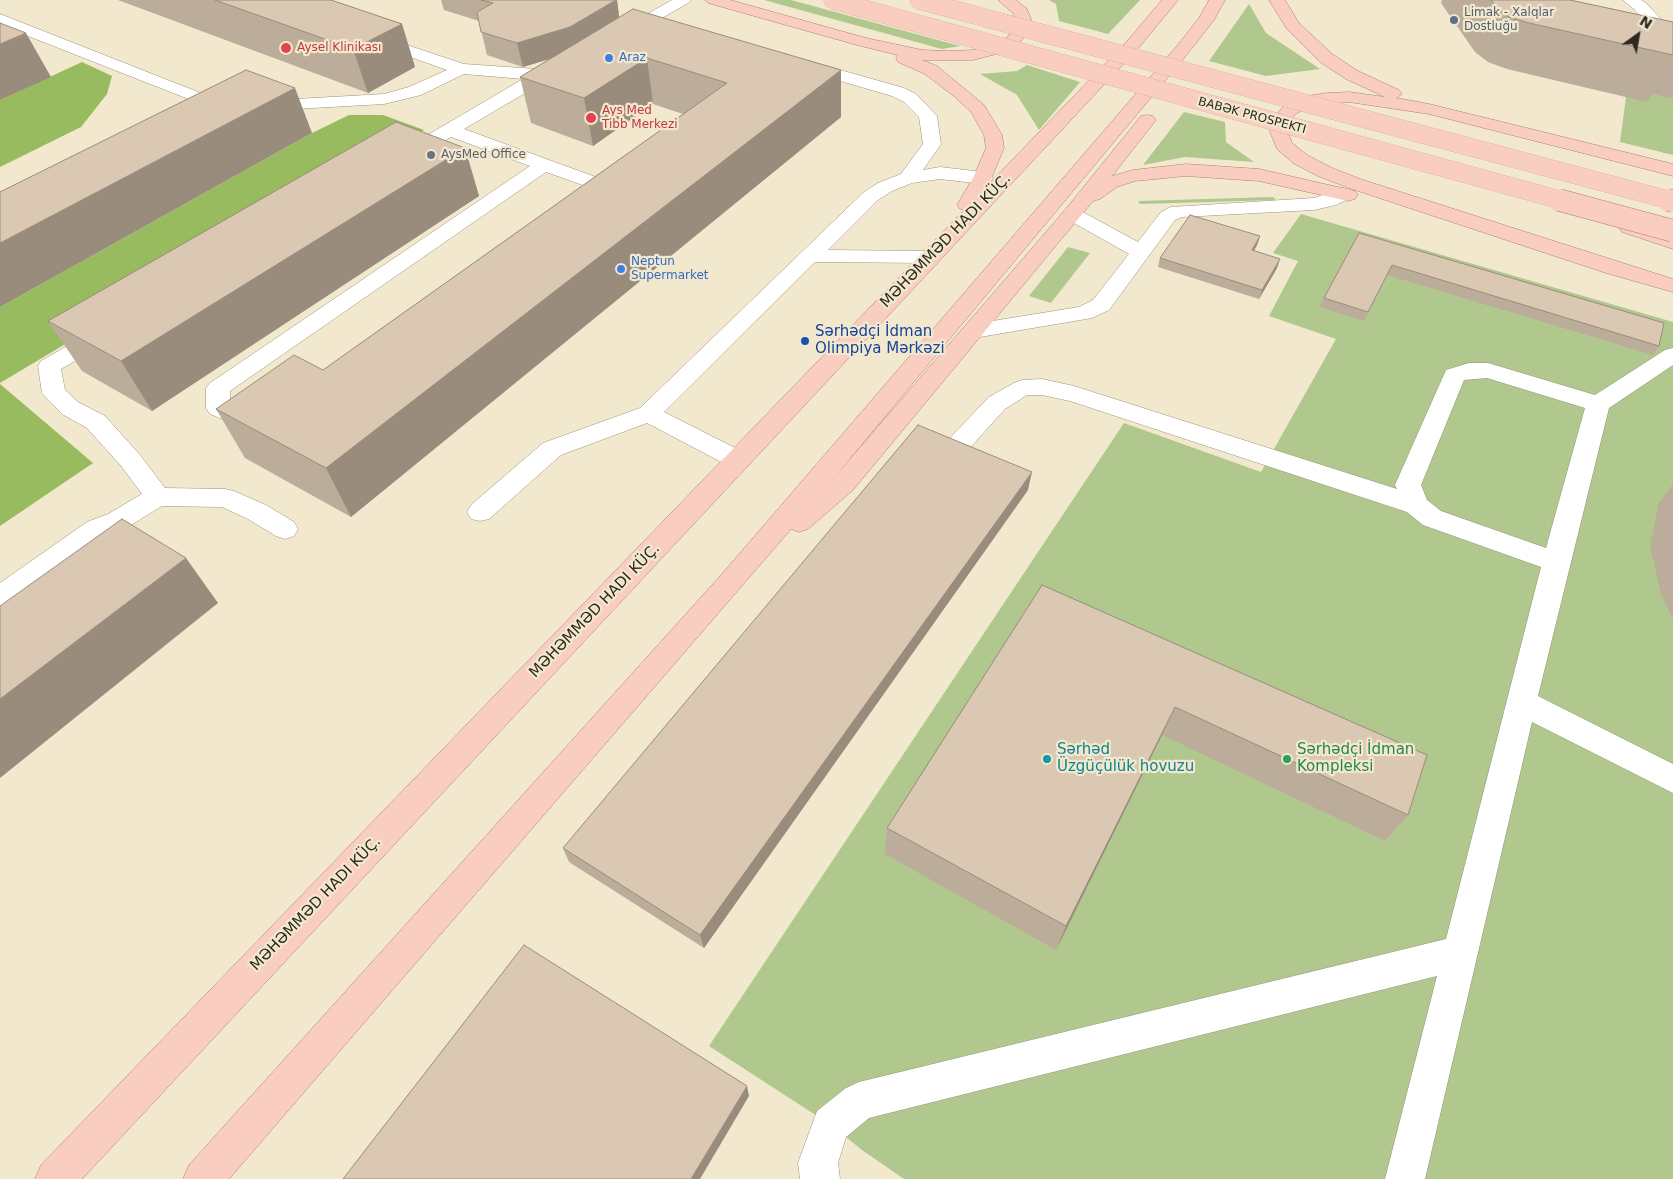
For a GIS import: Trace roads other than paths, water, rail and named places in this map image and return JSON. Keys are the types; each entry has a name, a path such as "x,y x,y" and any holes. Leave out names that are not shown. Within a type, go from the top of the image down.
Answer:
{"main road":[{"path":"713,0 863,42 922,55 940,56 972,55 994,50 1011,42 1022,31 1023,19 1021,12 1006,0"},
{"name":"BABƏK PROSPEKTI","path":"832,0 1673,231"},
{"name":"BABƏK PROSPEKTI","path":"918,0 1673,199"},
{"name":"MƏHƏMMƏD HADI KÜÇ.","path":"55,1179 1135,42 1170,0"},
{"path":"203,1179 732,581 1183,49 1206,20 1217,0"},
{"path":"732,581 844,484 1072,214 1199,53 1238,0"},
{"path":"1277,0 1293,26 1326,58 1352,75 1382,90 1429,109"},
{"path":"863,42 931,70 978,109 994,135 995,148 983,178 937,251"},
{"path":"1673,170 1429,109 1372,100 1327,98 1307,101 1291,109 1281,119 1279,132 1284,145 1325,172 1356,184 1673,286"},
{"path":"1072,214 1091,196 1110,183 1157,172 1211,171 1259,175 1342,194 1630,273"},
{"path":"1464,174 1673,243"}],"lane":[{"path":"606,44 683,0"},
{"path":"1632,0 1640,6 1671,51"},
{"path":"0,19 224,108 384,100 415,91 462,69"},
{"path":"649,20 668,26"},
{"path":"360,34 462,69 541,76"},
{"path":"24,48 47,38"},
{"path":"793,62 898,92 910,98 928,116 932,144 908,178"},
{"path":"390,166 541,76 563,66"},
{"path":"207,117 224,108"},
{"path":"450,130 544,165 616,182 584,204"},
{"path":"268,413 246,421 218,408 218,388 544,165"},
{"path":"480,512 552,449 648,414 871,196 884,187 908,178 940,174 983,178"},
{"path":"974,330 1084,313 1101,305 1168,216 1178,211 1314,204 1329,201 1342,194"},
{"path":"1072,214 1141,252"},
{"path":"810,256 937,251"},
{"path":"118,326 49,366 54,393 70,408 96,422 131,461 158,497"},
{"path":"1405,1179 1556,562 1598,404 1673,354"},
{"path":"1416,505 1408,485 1454,375 1469,371 1488,370 1598,404"},
{"path":"959,444 997,403 1022,388 1042,388 1074,394 1416,505 1432,518 1556,562"},
{"path":"648,414 738,460"},
{"path":"0,597 96,529 117,521 158,497 225,498 257,512 285,529"},
{"path":"1522,702 1673,779"},
{"path":"820,1179 818,1163 831,1125 859,1100 1461,953"}],"place":[{"name":"Limak - Xalqlar Dostluğu","path":"1454,20"},
{"name":"Aysel Klinikası","path":"286,48"},
{"name":"Araz","path":"609,58"},
{"name":"Ays Med Tibb Merkezi","path":"591,118"},
{"name":"AysMed Office","path":"431,155"},
{"name":"Neptun Supermarket","path":"621,269"},
{"name":"Sərhədçi İdman Olimpiya Mərkəzi","path":"805,341"},
{"name":"Sərhəd Üzgüçülük hovuzu","path":"1047,759"},
{"name":"Sərhədçi İdman Kompleksi","path":"1287,759"}]}
